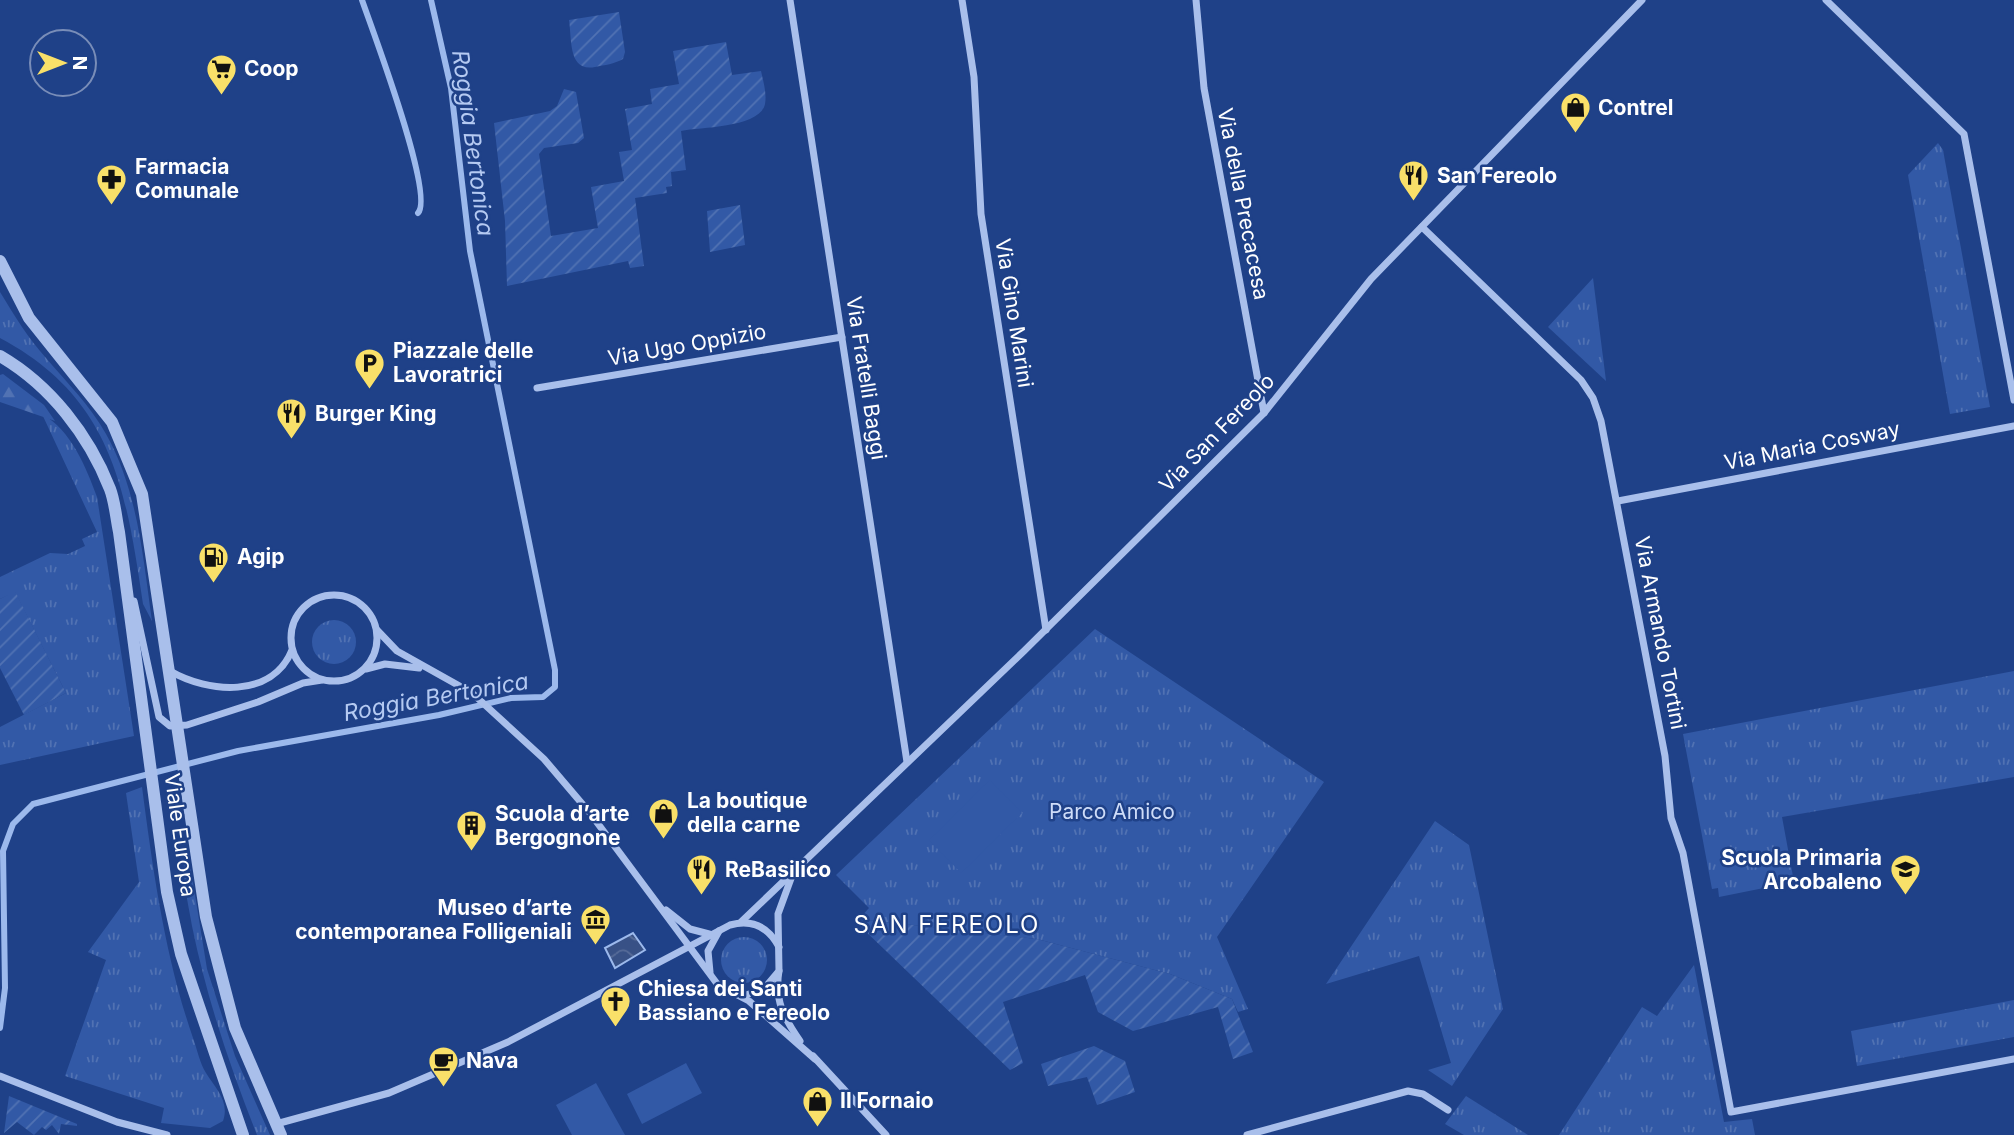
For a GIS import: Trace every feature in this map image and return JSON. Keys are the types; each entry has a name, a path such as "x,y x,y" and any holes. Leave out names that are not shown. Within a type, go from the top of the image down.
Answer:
{"street":[{"name":"Via Fratelli Baggi","path":"790,0 907,762"},
{"name":"Via Gino Marini","path":"962,0 974,77 981,214 1046,630"},
{"name":"Via della Precacesa","path":"1196,0 1204,88 1264,413"},
{"name":"Via San Fereolo","path":"278,1129 389,1093 508,1042 688,946 741,922 1046,630 1264,413 1371,279 1642,0"},
{"path":"1826,0 1964,134 2014,400"},
{"name":"Via Armando Tortini","path":"1422,227 1581,380 1601,421 1665,756 1671,818 1683,853 1731,1112 2014,1059"},
{"name":"Viale Europa","path":"0,261 29,318 101,405 129,456 147,516 206,917 221,984 235,1028 278,1129"},
{"name":"Via Ugo Oppizio","path":"537,388 842,337"},
{"name":"Viale Europa","path":"0,356 48,391 75,426 111,491 159,717 163,722 177,726"},
{"name":"Via Maria Cosway","path":"1618,501 2014,426"},
{"name":"Viale Europa","path":"119,532 167,892 181,954 243,1135"},
{"path":"322,680 299,663 292,650 294,622 311,601 324,596 341,595 360,603 377,630 397,651 472,693 494,711 567,784 718,985 740,996 815,1059 886,1135"},
{"path":"363,670 374,652 377,630"},
{"path":"170,671 192,682 221,688 245,687 274,674 292,650"},
{"path":"177,726 322,680 336,681 363,670 397,664 436,672"},
{"name":"Via San Fereolo","path":"795,869 778,914 779,971 776,985 779,1007 815,1059"},
{"path":"660,905 690,929 706,934 717,932"},
{"path":"741,922 764,928 779,947"},
{"path":"711,975 708,951 717,932"},
{"path":"740,996 763,990 779,971"},
{"path":"0,1076 117,1122 167,1135"},
{"path":"1247,1135 1408,1091 1423,1094 1447,1110"}],"green space":[{"path":"619,12 625,52 623,59 595,67 580,65 571,45 569,20"},
{"path":"726,42 732,75 761,71 765,104 761,112 742,122 681,131 686,170 671,172 672,186 666,187 667,193 635,198 644,266 630,268 628,261 507,286 505,221 494,123 550,111 557,106 564,89 576,92 584,138 578,143 544,148 539,154 551,236 598,228 591,187 624,181 619,152 632,150 625,109 652,104 650,89 679,84 673,51"},
{"path":"1938,143 1943,150 1990,407 1950,414 1908,175"},
{"path":"740,205 745,245 710,252 707,211"},
{"path":"1593,278 1606,381 1548,327"},
{"path":"0,292 33,342 93,413 117,456 138,525 152,621 143,604 129,523 108,451 90,418 68,389 38,362 0,338"},
{"path":"3,374 44,405 55,421 0,402 0,375"},
{"path":"42,414 69,439 97,497 134,736 0,765 0,727 66,693 15,592 0,599 0,577 50,553 68,554 85,546 82,539 97,532"},
{"path":"15,591 66,693 24,715 0,668 0,599"},
{"path":"334,620 349,627 356,642 349,657 334,664 319,657 312,642 319,627"},
{"name":"Parco Amico","path":"1095,629 1324,782 1217,937 1248,1009 1238,1012 1232,999 1170,974 1037,939 859,919 869,908 836,875"},
{"path":"2014,671 2014,777 1782,817 1794,882 1719,897 1718,888 1712,889 1683,734"},
{"path":"990,780 1022,813 961,873 929,840"},
{"path":"142,787 167,945 183,1007 200,1061 225,1107 223,1121 210,1128 161,1123 164,1108 65,1076 106,960 88,952 139,882 126,793"},
{"path":"1435,821 1469,845 1503,1009 1452,1086 1428,1070 1451,1063 1419,956 1326,984"},
{"path":"185,852 188,852 207,969 235,1056 270,1135 257,1135 212,1006 187,898"},
{"path":"859,919 1037,939 1170,974 1232,999 1253,1052 1233,1059 1218,1007 1133,1031 1098,1012 1085,975 1003,1002 1023,1063 1010,1070 856,922"},
{"path":"744,937 760,944 767,960 760,976 744,983 728,976 721,960 728,944"},
{"path":"1694,965 1724,1122 1752,1119 1755,1135 1559,1135 1642,1007 1657,1016"},
{"path":"2014,1000 2014,1037 1857,1066 1851,1031"},
{"path":"1094,1046 1125,1061 1135,1092 1097,1105 1087,1077 1048,1086 1041,1064"},
{"path":"686,1063 702,1093 642,1124 627,1094"},
{"path":"596,1083 625,1135 572,1135 556,1105"},
{"path":"9,1096 77,1126 61,1124 59,1134 52,1125 46,1130 42,1127 34,1135 17,1122 4,1133"},
{"path":"1466,1096 1528,1135 1464,1135 1445,1124"}],"water":[{"path":"633,933 645,950 615,968 605,948"}],"waterway":[{"path":"362,0 410,145 421,200 418,213"},
{"name":"Roggia Bertonica","path":"0,1028 5,988 3,851 13,824 33,804 238,751 439,715 511,698 543,697 555,687 555,670 470,251 451,88 431,0"}],"place":[{"name":"Coop","path":"221,96"},
{"name":"Contrel","path":"1575,135"},
{"name":"San Fereolo","path":"1414,203"},
{"name":"Farmacia Comunale","path":"112,206"},
{"name":"Piazzale delle Lavoratrici","path":"370,390"},
{"name":"Burger King","path":"292,441"},
{"name":"Agip","path":"214,584"},
{"name":"La boutique della carne","path":"664,840"},
{"name":"Scuola d’arte Bergognone","path":"472,853"},
{"name":"ReBasilico","path":"702,897"},
{"name":"Scuola Primaria Arcobaleno","path":"1905,897"},
{"name":"Museo d’arte contemporanea Folligeniali","path":"595,947"},
{"name":"Chiesa dei Santi Bassiano e Fereolo","path":"615,1028"},
{"name":"Nava","path":"443,1088"},
{"name":"Il Fornaio","path":"817,1128"}],"district":[{"name":"SAN FEREOLO","path":"947,925"}]}
